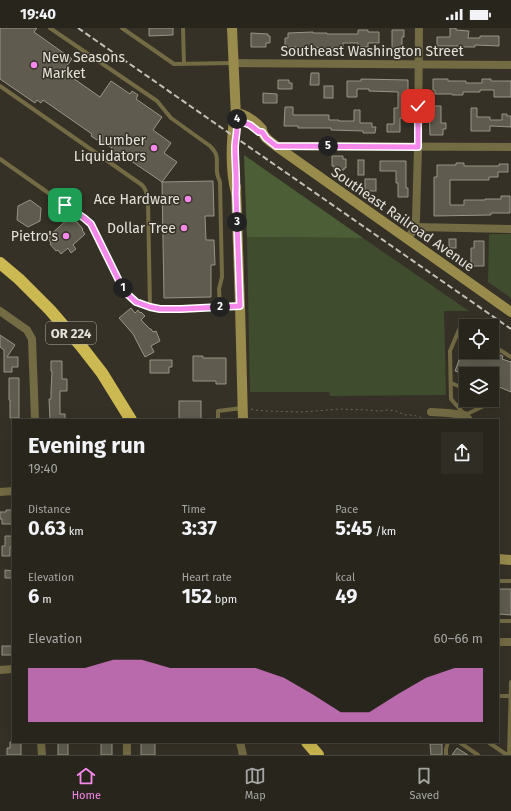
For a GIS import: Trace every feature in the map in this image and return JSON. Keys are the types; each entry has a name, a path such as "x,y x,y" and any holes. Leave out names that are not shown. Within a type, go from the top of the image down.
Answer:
{"highway":[{"name":"OR 224","path":"0,263 19,279 50,310 81,346 102,373 130,419"},
{"path":"308,743 318,755"}],"street":[{"path":"232,28 236,117 234,120 232,150 232,180 236,193 243,419"},
{"path":"408,239 416,219 419,28"},
{"name":"Southeast Washington Street","path":"233,63 511,65"},
{"name":"Southeast Railroad Avenue","path":"236,117 241,114 250,118 258,124 266,138 276,146 511,312"},
{"path":"276,146 511,147"},
{"path":"414,227 511,229"},
{"path":"0,311 27,330 31,336 33,344 34,419"},
{"path":"436,413 467,418"},
{"path":"0,492 12,491"},
{"path":"499,560 511,560"},
{"path":"499,642 511,642"},
{"path":"0,670 12,670"},
{"path":"41,743 42,755"},
{"path":"127,743 127,755"},
{"path":"240,743 243,755"}],"lane":[{"path":"50,28 157,101 171,118 210,146 215,152 217,158 217,173 220,182 222,277 220,307"},
{"path":"122,28 174,64 233,63"},
{"path":"183,28 184,64"},
{"path":"0,86 145,188 148,201 150,307"},
{"path":"0,159 91,224 124,291 136,302 160,309 240,306"},
{"path":"459,328 450,351 451,399 467,418 485,407"},
{"path":"499,349 511,357"},
{"path":"451,383 459,386"},
{"path":"218,419 218,411 242,408"},
{"path":"499,581 511,581"},
{"path":"499,621 511,621"},
{"path":"508,755 511,682"},
{"path":"499,696 510,696"},
{"path":"446,755 448,743"},
{"path":"460,743 478,755"},
{"path":"490,743 508,755"}],"path":[{"path":"242,408 268,411 302,412 388,410 396,411 405,415 413,415 424,419 436,413"}],"green space":[{"path":"244,155 363,238 247,237"},
{"path":"489,234 511,234 511,298 488,282"},
{"path":"247,237 363,238 469,311 444,311 446,395 330,396 329,392 250,392"}],"building":[{"path":"0,28 37,28 34,32 72,59 63,71 100,97 111,81 130,94 132,91 138,95 136,99 162,117 153,130 171,143 164,153 177,162 162,182 118,152 117,154 110,150 112,148 91,136 92,134 43,100 41,103 37,100 35,103 0,79"},
{"path":"149,28 173,28 173,35 149,36"},
{"path":"450,28 469,31 468,38 480,38 480,36 499,36 499,46 437,46 437,37 450,37"},
{"path":"358,30 379,32 379,43 368,43 368,47 358,47 358,43 343,43 343,48 285,47 285,38 288,38 288,33 313,32 327,34 358,34"},
{"path":"392,30 404,30 404,37 402,37 402,50 392,50"},
{"path":"251,33 268,34 268,36 270,36 270,43 266,43 266,47 251,47"},
{"path":"311,73 319,73 319,85 310,85"},
{"path":"361,79 408,80 408,92 404,92 405,118 400,118 400,132 387,132 387,124 394,124 394,108 398,108 398,92 357,89 357,97 347,97 347,81 361,81"},
{"path":"433,79 466,81 466,83 482,83 482,79 491,79 491,81 511,81 511,97 494,97 494,90 463,92 463,95 435,94 435,90 433,90"},
{"path":"278,80 289,80 289,83 292,83 292,89 278,89"},
{"path":"324,86 333,86 333,98 324,98"},
{"path":"263,93 277,94 277,103 263,103"},
{"path":"429,106 441,106 441,123 446,123 446,129 443,129 443,135 430,135"},
{"path":"285,107 293,107 293,115 329,115 329,120 339,121 354,121 354,110 360,110 360,123 372,123 372,127 376,127 375,133 331,130 331,128 298,128 298,126 284,126"},
{"path":"471,108 477,108 477,117 490,117 490,120 502,120 502,114 507,114 507,116 511,116 511,127 490,126 490,131 471,131"},
{"path":"332,156 343,156 343,159 346,159 346,168 344,168 344,170 334,170 334,166 332,166"},
{"path":"358,160 364,160 364,175 358,175"},
{"path":"380,161 406,161 406,188 408,188 408,197 398,197 396,171 380,171"},
{"path":"456,163 464,163 464,166 499,166 499,164 508,164 508,172 498,172 498,177 489,177 489,180 450,180 450,205 464,205 464,200 501,199 501,196 510,196 510,213 491,213 491,215 434,216 434,177 437,177 437,165 456,165"},
{"path":"365,179 376,179 376,191 365,191"},
{"path":"213,181 214,216 205,216 206,240 214,240 215,265 211,265 211,297 164,298 162,182"},
{"path":"30,200 41,208 40,221 28,227 17,220 18,206"},
{"name":"Pietro's","path":"69,218 70,220 72,218 77,222 85,234 73,245 76,249 71,253 68,248 61,254 50,244 51,243 48,238"},
{"path":"449,239 456,239 456,248 449,248"},
{"path":"474,241 484,241 484,266 471,266 471,248 474,248"},
{"path":"131,308 135,313 138,310 145,316 141,320 153,332 156,331 160,341 151,346 154,352 145,357 133,334 119,318"},
{"path":"0,335 15,345 7,357 18,357 18,367 12,367 12,372 4,372 4,350 0,347"},
{"path":"499,354 503,356 502,359 511,362 511,392 499,387 499,367 459,367 459,372 455,371 459,359 499,359"},
{"path":"193,356 203,356 203,358 226,358 226,384 216,384 216,381 193,381"},
{"path":"150,360 172,360 172,367 169,367 169,373 150,373"},
{"path":"51,361 62,361 62,379 67,379 67,391 60,391 60,414 65,414 65,419 50,419 49,399 51,399"},
{"path":"9,378 19,378 19,418 10,418"},
{"path":"179,401 201,401 201,419 179,419"},
{"path":"6,510 12,510 12,524 2,524 0,512 6,512"},
{"path":"5,536 12,536 10,556 2,556 2,546 5,546"},
{"path":"5,570 12,571 12,578 5,578"},
{"path":"499,589 511,589 511,615 499,614"},
{"path":"2,646 12,646 12,655 2,655"},
{"path":"10,742 21,743 21,755 7,755 7,748 10,748"},
{"path":"58,743 68,743 68,755 58,755"},
{"path":"101,743 112,743 112,755 101,755"},
{"path":"141,743 155,743 155,755 141,755"},
{"path":"430,744 442,744 442,755 431,755"},
{"path":"457,748 468,755 452,755"}],"railway":[{"path":"78,28 511,329"}],"place":[{"name":"New Seasons Market","path":"34,65"},
{"name":"Lumber Liquidators","path":"154,148"},
{"name":"Ace Hardware","path":"188,199"},
{"name":"Dollar Tree","path":"184,228"},
{"name":"Pietro's","path":"66,236"}],"route":[{"path":"65,205 84,218 94,228 124,291 136,302 160,309 240,306 235,148 238,123 236,117 259,132 262,132 266,138 276,146 418,147 418,106"}]}
